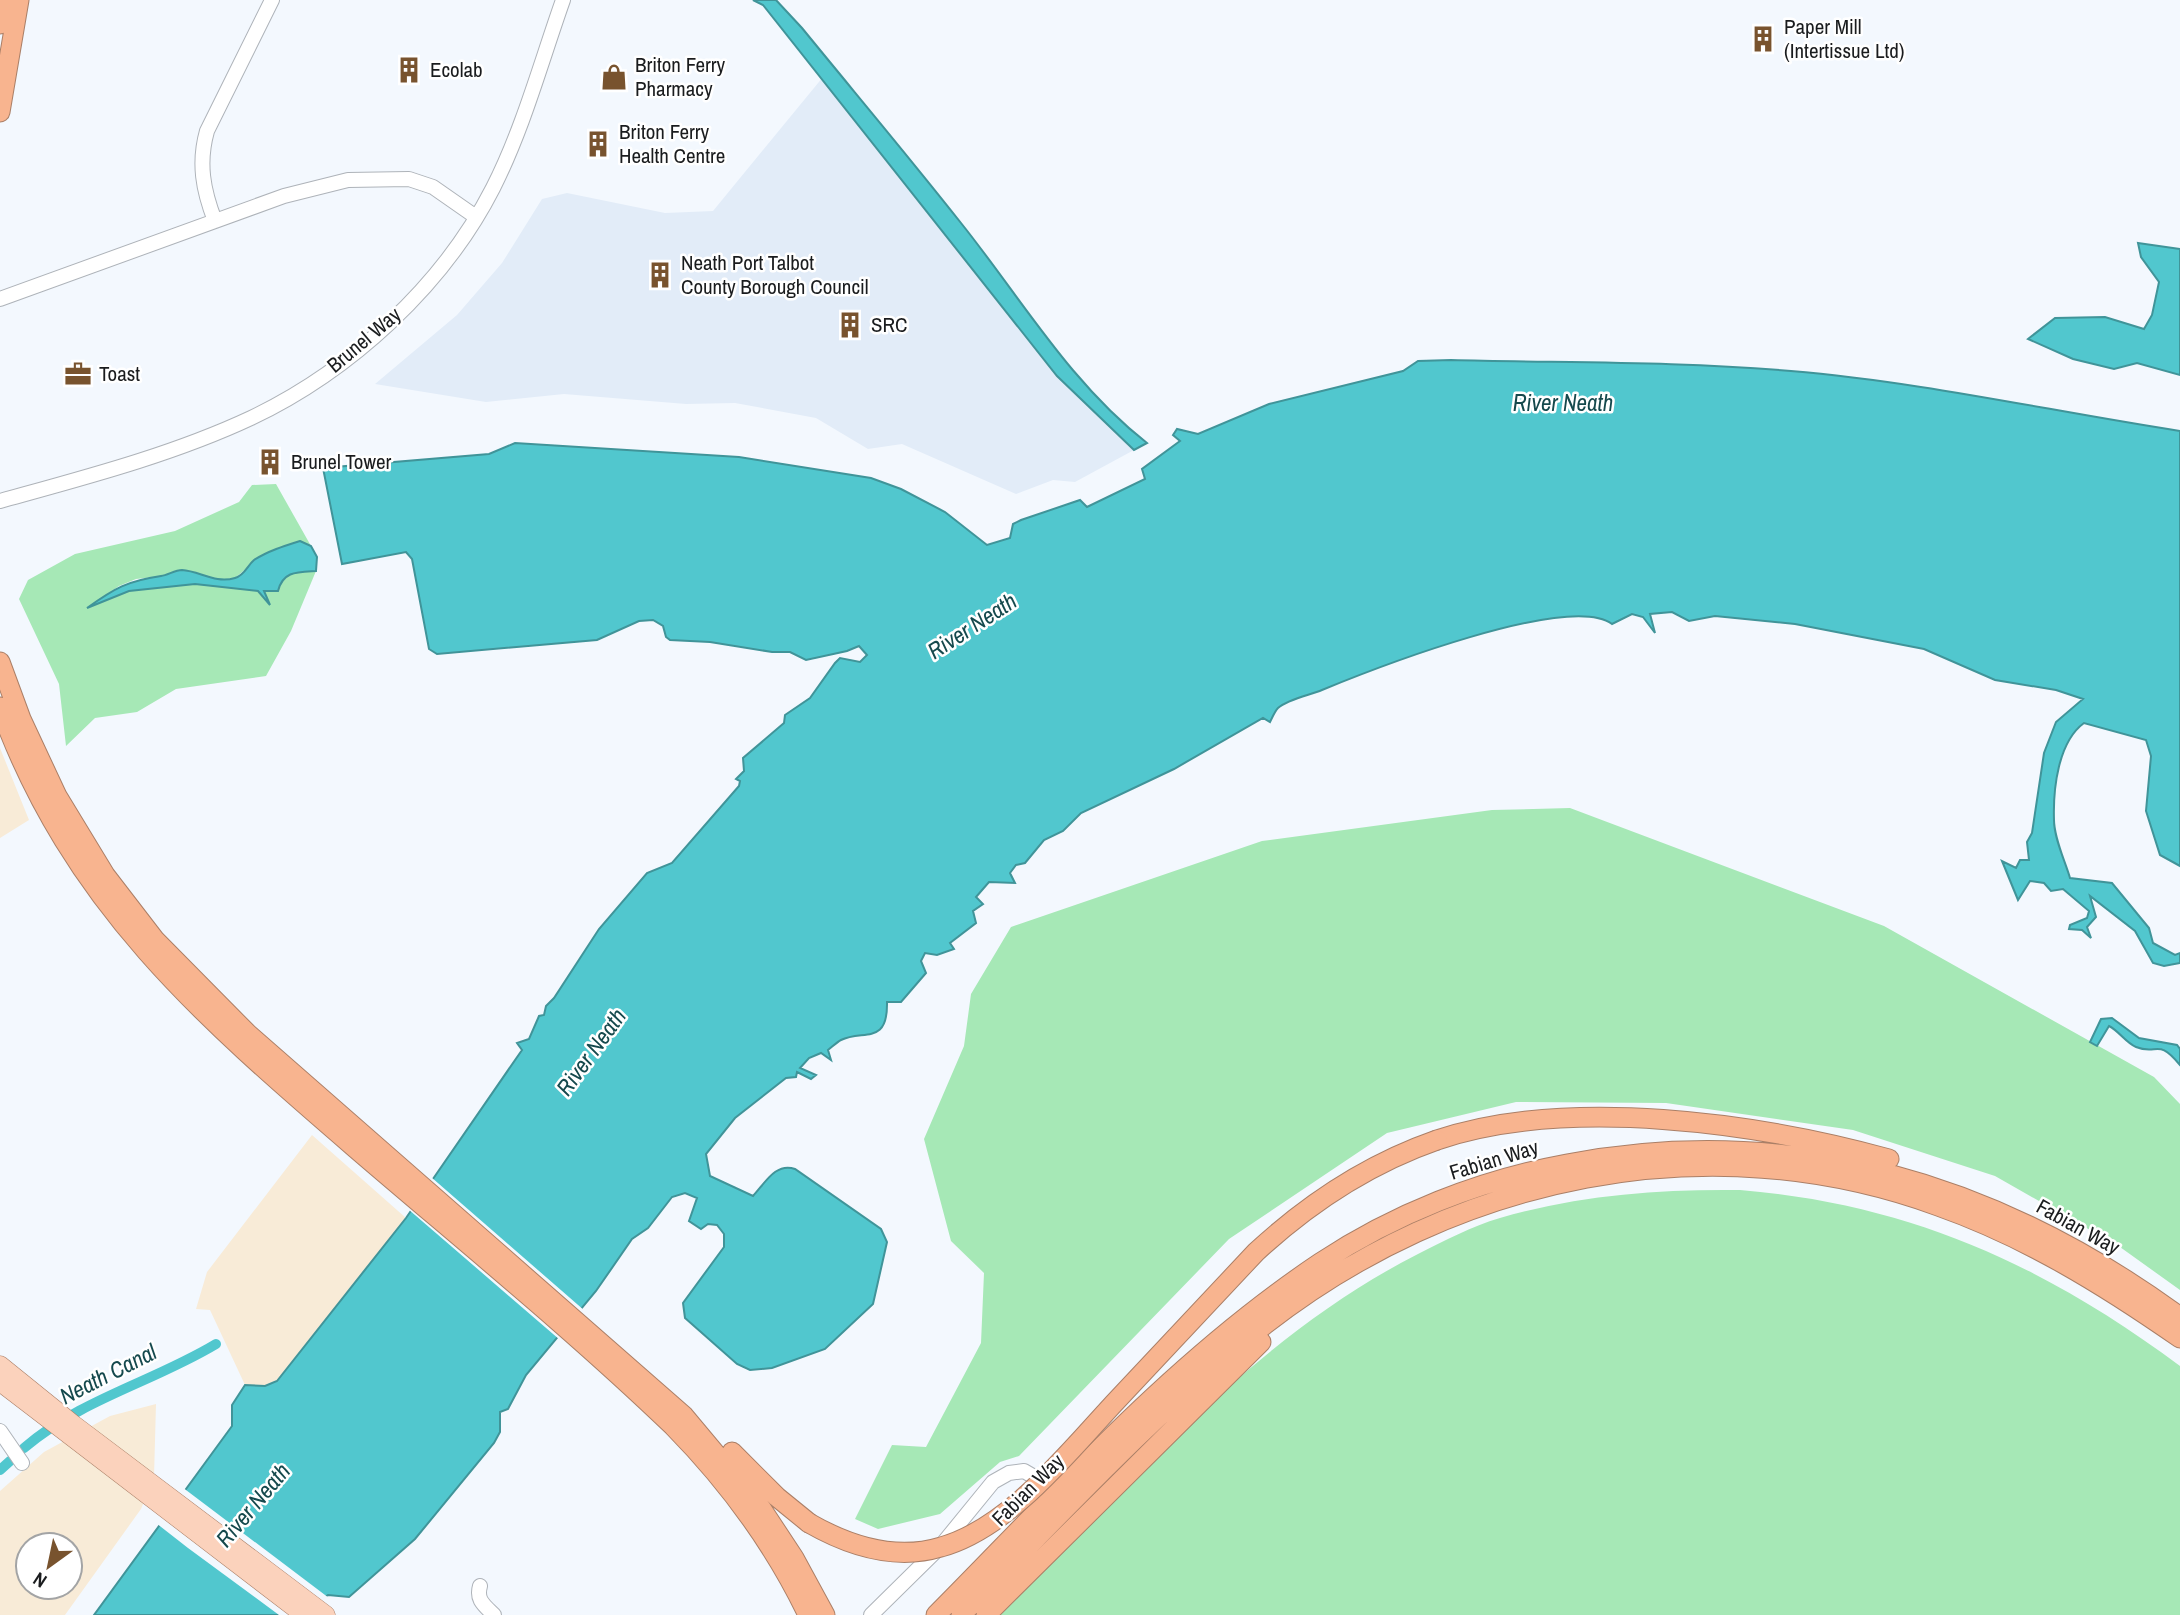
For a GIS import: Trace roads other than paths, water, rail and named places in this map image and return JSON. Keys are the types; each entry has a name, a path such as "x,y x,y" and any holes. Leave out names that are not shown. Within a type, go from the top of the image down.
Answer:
{"highway":[{"path":"0,24 3,0"},
{"path":"0,112 17,0"},
{"path":"0,662 34,749 66,813 121,898 163,949 247,1034 582,1324 684,1416 719,1454 782,1540 825,1615"},
{"path":"0,707 32,780 66,842 98,892 160,969 263,1068 673,1426 718,1475 751,1519 808,1615"},
{"path":"582,1324 687,1409 777,1497 809,1523 863,1548 896,1552 929,1550 976,1531 1028,1492 1251,1258 1289,1222 1371,1169 1437,1140 1484,1127 1594,1117 1720,1126 1791,1136 1898,1161 1999,1199 2087,1256"},
{"name":"Fabian Way","path":"936,1615 1204,1350 1266,1301 1323,1261 1371,1232 1488,1182 1548,1167 1641,1152 1690,1149 1749,1150 1831,1159 1935,1186 1995,1209 2087,1256 2180,1317"},
{"name":"Fabian Way","path":"961,1615 1180,1396 1263,1325 1382,1247 1436,1222 1510,1194 1560,1182 1636,1169 1725,1166 1775,1169 1873,1186 1940,1206 1990,1226 2113,1292 2180,1338"},
{"path":"986,1615 1261,1343 1338,1274"}],"main road":[{"path":"0,1365 73,1424 326,1615"},
{"path":"0,1382 304,1615"}],"street":[{"path":"0,50 17,0"},
{"path":"215,221 204,185 201,150 207,131 272,0"},
{"name":"Brunel Way","path":"0,501 218,433 280,403 374,337 436,272 476,217 511,148 563,0"},
{"path":"0,299 215,221 318,187 348,180 387,177 409,179 433,187 476,217"},
{"path":"0,1431 22,1463"},
{"path":"871,1615 940,1547 993,1482 1009,1473 1024,1471 1047,1483 1056,1494"},
{"path":"480,1586 477,1594 480,1601 494,1615"}],"water":[{"path":"753,0 776,0 802,28 961,223 1070,367 1119,419 1147,443 1134,450 1057,376 763,5"},
{"path":"2138,243 2180,249 2180,375 2137,363 2114,369 2073,359 2028,339 2055,318 2105,317 2144,329 2152,315 2159,282 2141,257"},
{"name":"River Neath","path":"1418,361 1664,364 1791,371 1889,382 2180,431 2180,866 2160,855 2146,811 2151,756 2146,740 2084,723 2075,731 2059,767 2054,827 2070,878 2112,883 2149,928 2153,943 2175,955 2180,953 2180,963 2164,966 2153,963 2135,931 2090,896 2096,917 2087,927 2091,938 2082,930 2069,929 2070,925 2087,918 2089,911 2063,889 2051,891 2044,883 2030,881 2018,900 2002,861 2016,868 2020,860 2029,860 2027,842 2032,833 2044,753 2056,722 2083,699 2056,690 1995,680 1924,649 1795,624 1715,616 1689,621 1672,612 1650,614 1655,633 1643,617 1632,614 1612,624 1589,617 1556,618 1515,625 1425,651 1287,702 1278,708 1270,722 1263,718 1174,769 1081,813 1063,831 1044,840 1025,863 1016,865 1010,873 1015,883 989,882 976,897 983,904 973,911 976,923 950,943 954,949 937,955 925,953 921,961 926,973 901,1002 887,1002 886,1016 879,1030 839,1041 828,1050 831,1060 821,1053 809,1058 800,1068 816,1075 811,1079 797,1072 796,1077 786,1078 735,1118 706,1154 710,1176 753,1196 777,1171 782,1168 795,1169 881,1229 887,1242 873,1304 825,1349 772,1368 750,1370 737,1364 685,1318 683,1303 724,1247 724,1234 717,1225 708,1224 701,1229 689,1221 697,1198 685,1193 672,1197 648,1228 632,1239 596,1291 526,1375 508,1409 500,1412 500,1432 494,1443 415,1539 349,1597 328,1595 298,1615 94,1615 232,1426 232,1405 245,1385 265,1386 277,1381 406,1218 522,1050 517,1043 529,1039 539,1016 544,1015 546,1006 599,929 647,873 672,863 739,786 740,781 736,779 744,771 743,758 784,723 785,715 810,698 835,663 840,658 860,662 867,655 859,646 806,660 790,652 670,640 666,637 663,626 653,620 639,621 597,640 437,654 429,649 412,559 406,552 342,564 323,468 489,454 515,443 739,457 871,478 901,489 945,512 987,545 1010,538 1013,524 1021,520 1080,500 1087,507 1145,479 1142,469 1180,441 1173,435 1177,429 1198,434 1269,404 1403,371"},
{"path":"300,541 311,546 317,557 316,571 292,574 283,580 278,591 264,591 270,605 258,591 195,584 129,591 87,608 122,586 179,570 221,579 235,578 259,557"},
{"path":"2112,1018 2139,1038 2177,1045 2180,1049 2180,1065 2162,1049 2143,1049 2132,1045 2109,1026 2097,1046 2090,1042 2101,1019"}],"waterway":[{"name":"Neath Canal","path":"24,1448 69,1416 216,1344"},
{"name":"Neath Canal","path":"0,1470 10,1461"}],"place":[{"name":"Paper Mill (Intertissue Ltd)","path":"1763,39"},
{"name":"Ecolab","path":"409,70"},
{"name":"Briton Ferry Pharmacy","path":"614,77"},
{"name":"Briton Ferry Health Centre","path":"598,144"},
{"name":"Neath Port Talbot County Borough Council","path":"660,275"},
{"name":"SRC","path":"850,325"},
{"name":"Toast","path":"78,374"},
{"name":"Brunel Tower","path":"270,462"}]}
